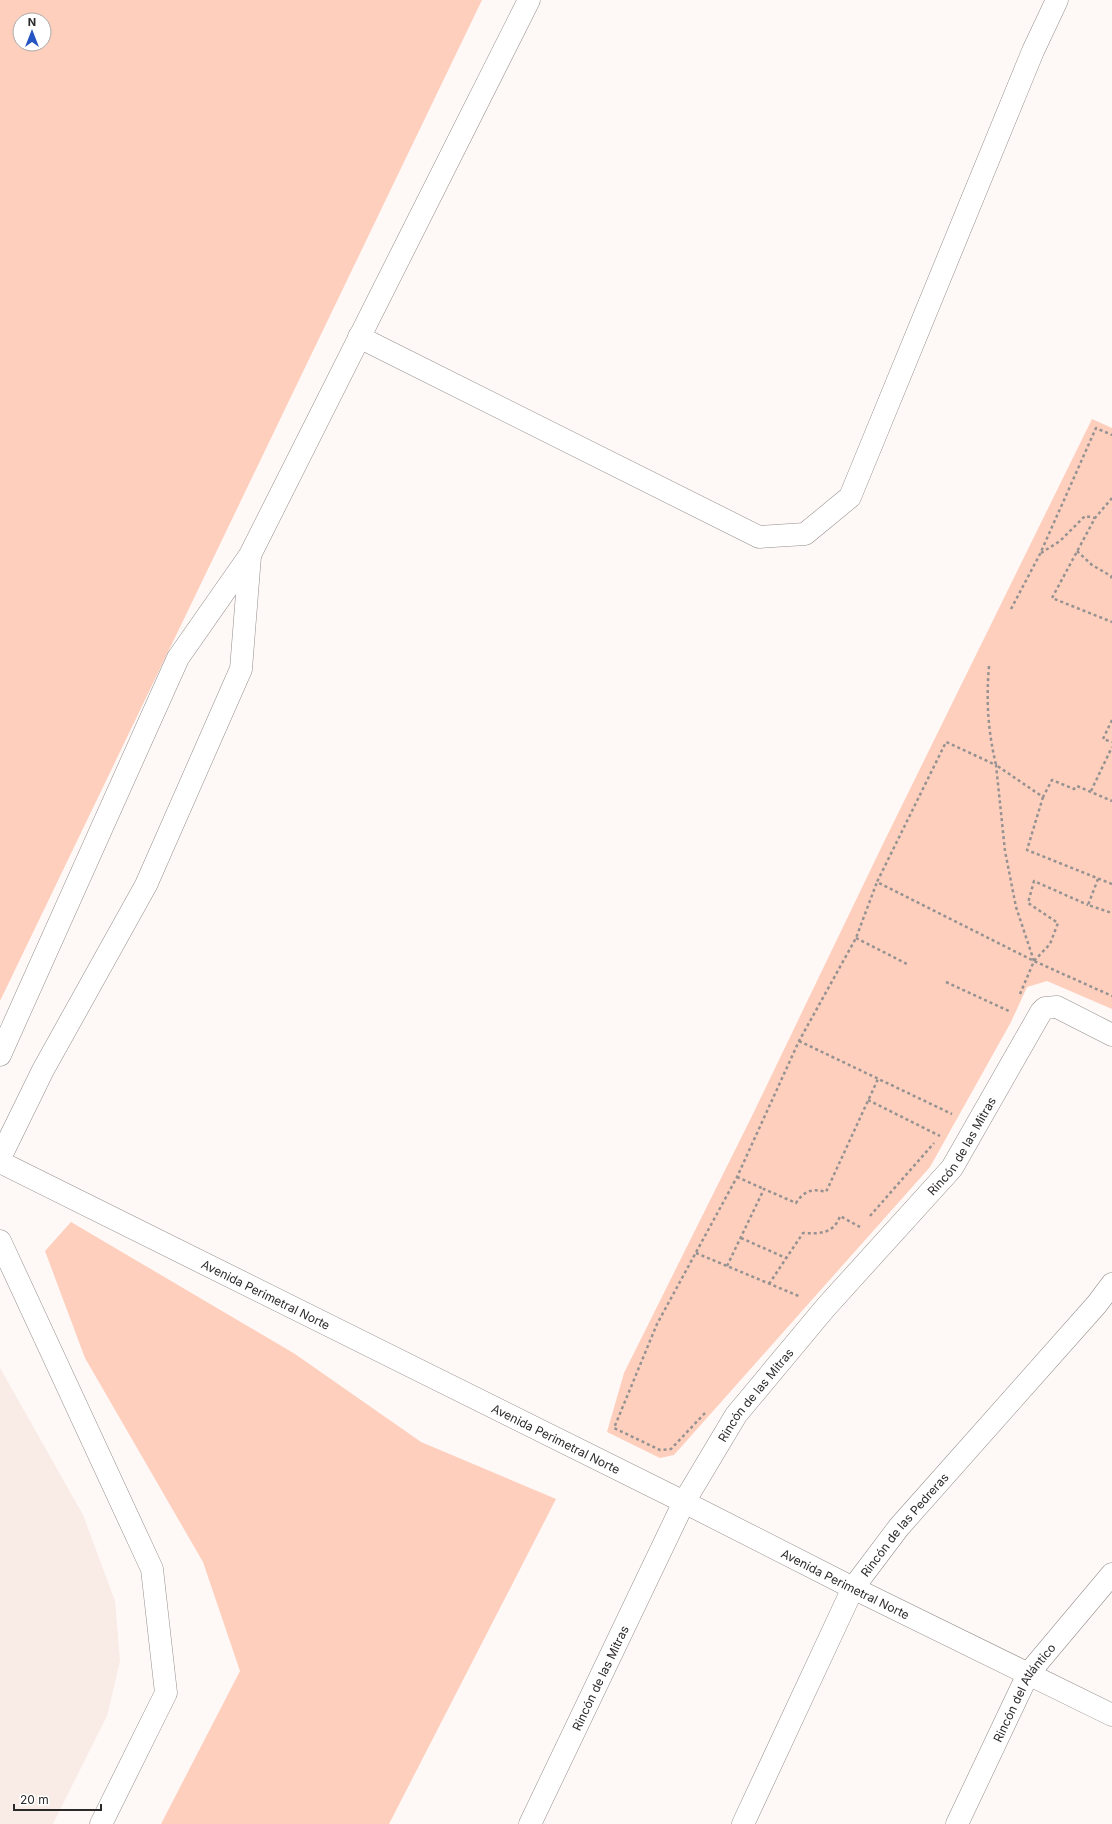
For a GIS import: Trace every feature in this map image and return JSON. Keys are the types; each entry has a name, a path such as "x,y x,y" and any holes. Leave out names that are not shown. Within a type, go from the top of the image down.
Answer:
{"street":[{"path":"0,1056 178,658 250,555 529,0"},
{"path":"359,336 759,537 805,534 850,497 1033,51 1057,0"},
{"path":"0,1158 43,1070 146,885 241,669 250,555"},
{"name":"Rincón de las Mitras","path":"530,1824 684,1502 736,1414 826,1307 952,1168 1041,1012 1045,1008 1057,1007 1112,1034"},
{"name":"Avenida Perimetral Norte","path":"0,1162 684,1502 853,1588 1112,1714"},
{"path":"0,1241 152,1569 166,1693 101,1824"},
{"name":"Rincón de las Pedreras","path":"743,1824 853,1588 899,1527 1097,1304 1112,1284"},
{"name":"Rincón del Atlántico","path":"957,1824 1028,1674 1112,1574"}],"path":[{"path":"1011,609 1040,554 1096,428 1112,435"},
{"path":"1112,498 1094,518 1052,598 1112,622"},
{"path":"1040,554 1060,541 1085,516 1094,518"},
{"path":"1077,552 1092,566 1112,577"},
{"path":"989,666 986,701 990,741 996,765 1005,851 1016,907 1034,960"},
{"path":"1112,720 1103,739 1112,742"},
{"path":"709,1408 671,1449 660,1450 614,1428 657,1324 737,1177 799,1041 856,938 877,882 946,742 996,765 1043,797"},
{"path":"1091,791 1112,747"},
{"path":"1112,801 1077,786 1074,789 1052,780 1043,797 1027,850 1112,884"},
{"path":"1088,904 1098,879"},
{"path":"1018,998 1034,960 1050,944 1058,923 1028,903 1034,881 1112,914"},
{"path":"877,882 1034,960 1112,996"},
{"path":"856,938 908,965"},
{"path":"946,982 1012,1012 1008,1019"},
{"path":"799,1041 952,1114"},
{"path":"737,1177 796,1204 807,1191 818,1190 826,1192 878,1079"},
{"path":"868,1100 940,1136"},
{"path":"949,1120 956,1107"},
{"path":"856,1233 943,1131"},
{"path":"727,1266 764,1190"},
{"path":"769,1284 803,1233 818,1234 832,1230 838,1222 840,1216 860,1227"},
{"path":"741,1238 786,1258"},
{"path":"696,1253 803,1298 798,1304"}],"shaded area":[{"path":"0,0 482,0 0,1001"},
{"path":"1092,419 1112,428 1112,1009 1047,981 1027,987 1011,1022 930,1167 674,1455 660,1458 607,1432 624,1373 751,1118 882,846"},
{"path":"71,1222 295,1354 421,1442 556,1499 389,1824 161,1824 240,1671 203,1562 85,1358 45,1251"},
{"path":"0,1368 83,1515 115,1601 120,1661 107,1716 53,1824 0,1824"}]}
